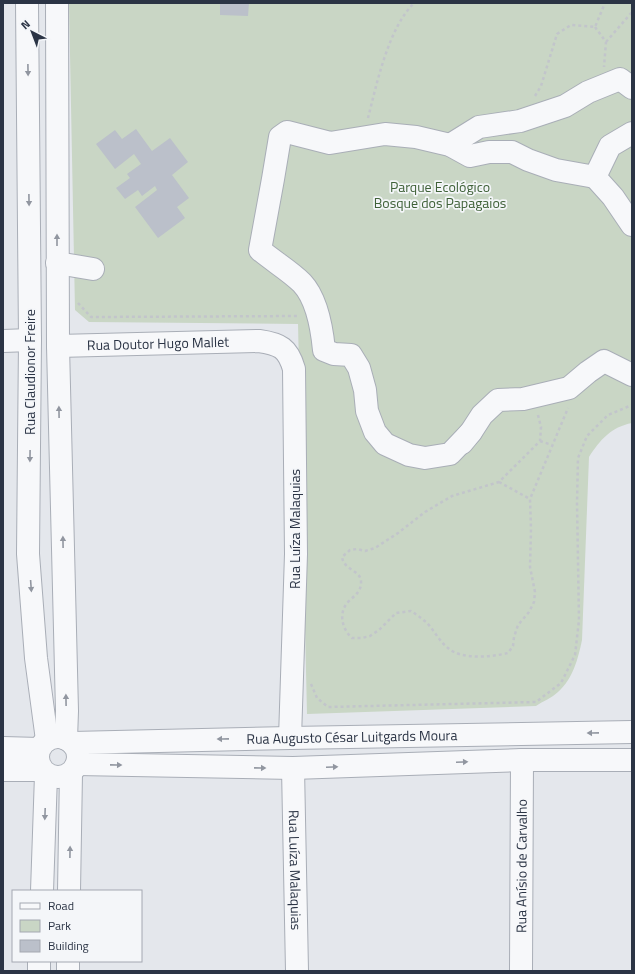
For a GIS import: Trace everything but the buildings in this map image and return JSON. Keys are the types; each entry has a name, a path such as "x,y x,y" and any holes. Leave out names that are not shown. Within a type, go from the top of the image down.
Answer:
{"street":[{"name":"Rua Claudionor Freire","path":"27,3 30,340 28,554 36,658 57,757 69,890"},
{"name":"Rua Claudionor Freire","path":"42,890 57,757 67,711 58,346 57,3"},
{"path":"450,145 479,127 520,121 565,106 588,92 620,80 632,88"},
{"path":"632,225 613,197 595,177 556,170 528,160 512,152 489,152 470,156 450,145 386,134 330,143 287,132 280,137 260,250 302,284 315,304 322,329 324,350 334,354 351,355 359,368 365,390 367,411 375,432 385,444 409,455 425,458 450,454 466,439 482,415 498,400 523,399 569,388 604,361 632,375"},
{"path":"595,177 610,146 632,133"},
{"path":"57,262 93,269"},
{"path":"3,341 30,340"},
{"name":"Rua Doutor Hugo Mallet","path":"58,346 259,341"},
{"name":"Rua Luíza Malaquias","path":"259,341 280,346 291,358 294,370 296,554 290,738"},
{"name":"Rua Augusto César Luitgards Moura","path":"3,770 57,757 290,738 632,732"},
{"name":"Rua Augusto César Luitgards Moura","path":"3,748 57,757 294,768 522,760 632,760"},
{"name":"Rua Anísio de Carvalho","path":"521,971 522,760"},
{"name":"Rua Luíza Malaquias","path":"294,768 297,971"}],"path":[{"path":"363,138 386,53 398,26 414,3"},
{"path":"595,27 605,3"},
{"path":"606,42 632,12"},
{"path":"520,121 541,86 557,34 571,25 595,27 606,42 606,53 600,87"},
{"path":"78,297 78,305 91,317 304,316"},
{"path":"523,399 538,414 542,427 540,440 499,482 452,496 425,512 398,533 375,548 365,551 357,549 350,550 342,557 345,566 359,574 362,581 360,590 347,603 343,610 343,626 346,633 352,638 370,636 379,630 396,613 411,611 426,622 447,648 456,654 473,656 499,655 508,653 513,646 518,625 529,612 534,602 535,592 530,567 530,499 569,406 569,388"},
{"path":"310,682 317,698 328,707 536,702 561,683 575,655 579,620 577,503 578,458 587,436 602,420 608,415 632,405"},
{"path":"540,440 552,445"},
{"path":"499,482 530,499"}],"green space":[{"name":"Parque Ecológico Bosque dos Papagaios","path":"69,3 632,3 632,423 612,431 597,445 589,457 582,640 577,661 568,681 553,696 536,706 307,714 298,324 89,322 75,310"}]}
